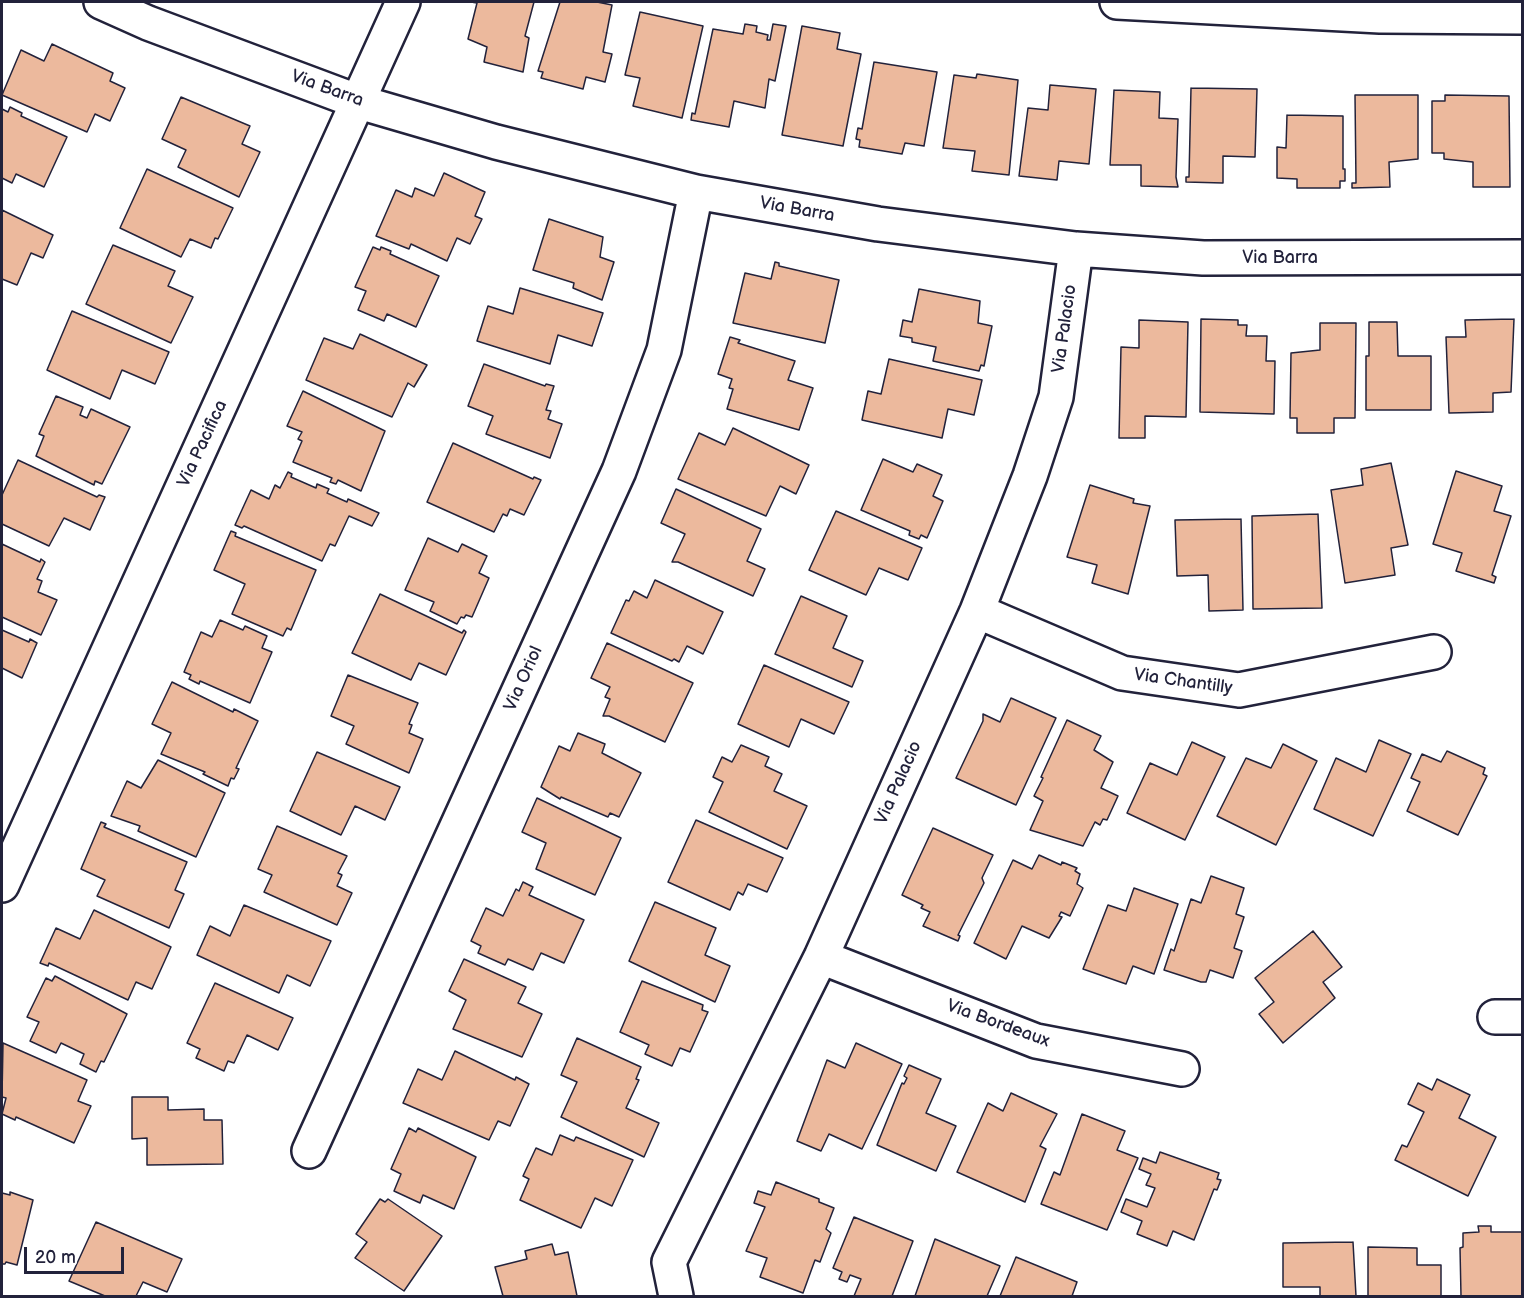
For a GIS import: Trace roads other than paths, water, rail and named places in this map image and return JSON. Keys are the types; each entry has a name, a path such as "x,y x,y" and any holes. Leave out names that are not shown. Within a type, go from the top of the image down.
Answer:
{"street":[{"name":"Via Barra","path":"101,2 148,23 359,102 496,142 696,192 878,224 1076,249 1203,258 1522,257"},
{"name":"Via Pacifica","path":"2,885 403,2"},
{"path":"1117,2 1380,9 1522,16"},
{"name":"Via Oriol","path":"309,1151 619,471 664,350 696,192"},
{"name":"Via Palacio","path":"675,1296 669,1262 821,957 977,611 1030,476 1056,397 1076,249"},
{"name":"Via Chantilly","path":"977,611 1122,674 1239,690 1434,652"},
{"name":"Via Bordeaux","path":"821,957 1036,1041 1182,1070"}]}
